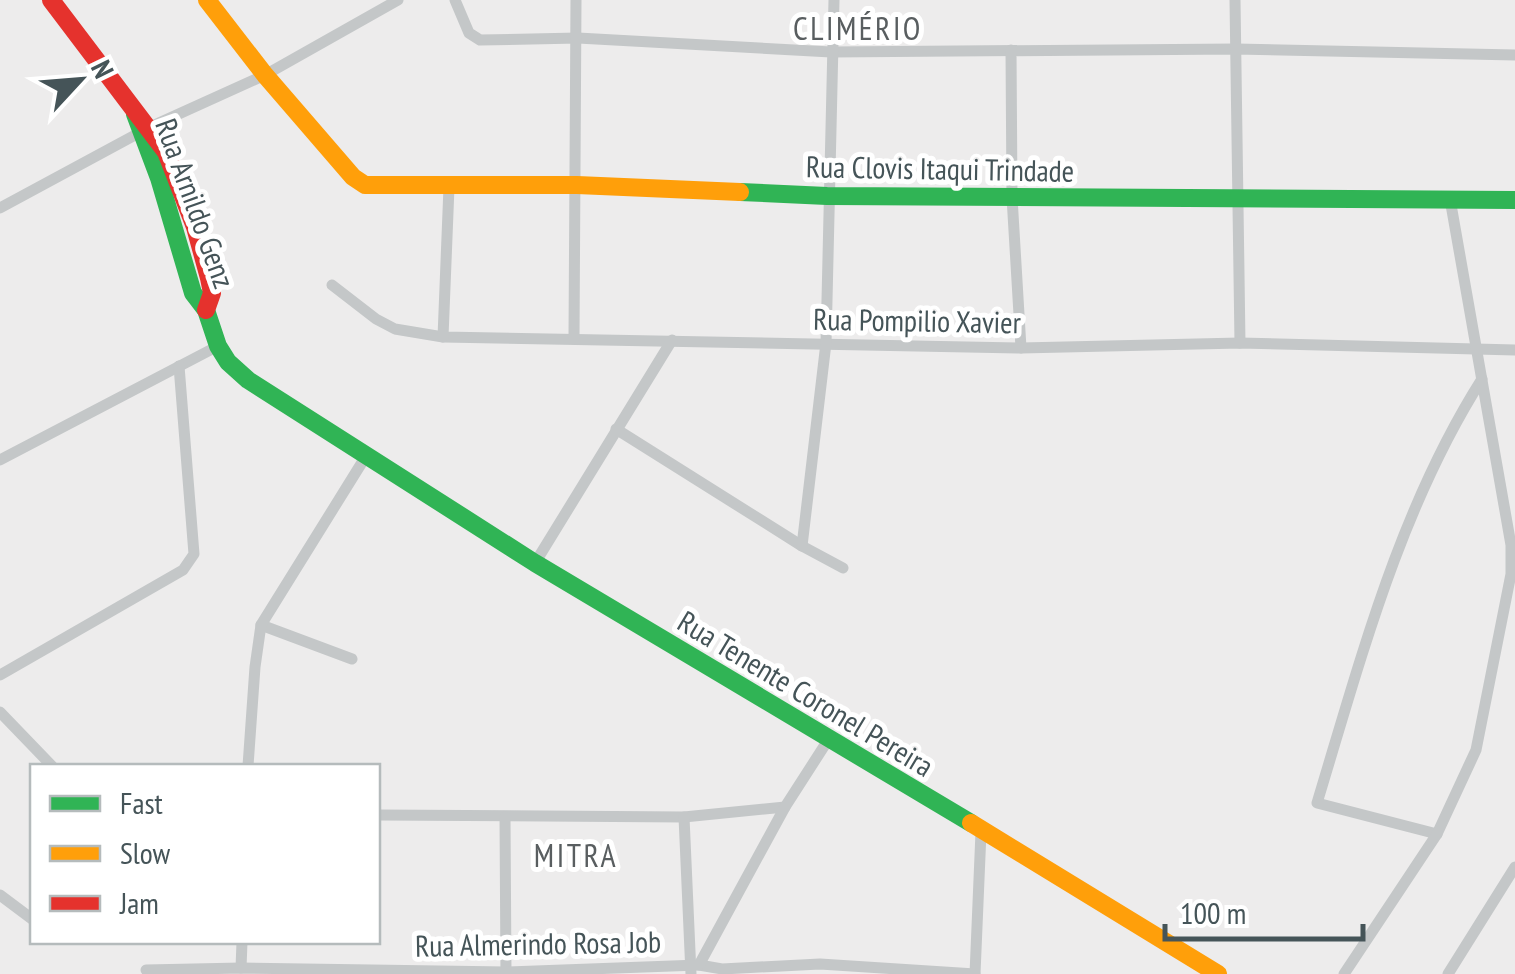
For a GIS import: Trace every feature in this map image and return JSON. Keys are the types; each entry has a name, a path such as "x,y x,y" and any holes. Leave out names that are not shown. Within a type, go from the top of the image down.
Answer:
{"main road":[{"name":"Rua Arnildo Genz","path":"51,0 142,124 193,293 206,310 218,346"},
{"path":"210,1 265,75"},
{"name":"Rua Clovis Itaqui Trindade","path":"265,75 353,177 365,185 577,185 828,196 1515,200"},
{"name":"Rua Tenente Coronel Pereira","path":"218,346 228,362 248,380 535,563 830,737 1218,974"}],"street":[{"path":"0,208 142,124 265,75 398,0"},
{"path":"455,0 469,33 480,40 578,38 831,52 1236,49 1515,54"},
{"path":"574,338 576,0"},
{"path":"802,546 826,343 834,0"},
{"path":"1235,0 1240,343"},
{"path":"1012,50 1012,197 1021,348"},
{"path":"443,337 449,187"},
{"path":"1344,974 1437,834 1476,750 1511,574 1511,545 1450,199"},
{"name":"Rua Pompilio Xavier","path":"332,285 396,329 443,337 1021,348 1240,343 1515,350"},
{"path":"535,563 672,340"},
{"path":"0,460 218,346"},
{"path":"0,675 183,570 194,554 178,366"},
{"path":"1437,834 1317,803 1389,569 1453,427 1482,379"},
{"path":"616,429 843,568"},
{"path":"248,764 254,666 261,626 366,456"},
{"path":"261,626 352,659"},
{"path":"0,712 50,764"},
{"path":"694,968 784,807 830,737"},
{"path":"380,815 684,818 784,807"},
{"path":"505,817 506,973"},
{"path":"684,818 694,968"},
{"path":"975,974 981,832"},
{"path":"1448,974 1515,866"},
{"path":"0,895 30,918"},
{"path":"241,968 242,944"},
{"name":"Rua Almerindo Rosa Job","path":"146,970 506,973 820,964 975,974"}],"traffic: fast":[{"path":"135,114 159,178 193,293 206,310 228,362 248,380 535,563 971,823"},
{"path":"740,192 827,196 1515,200"}],"traffic: slow":[{"path":"207,0 265,75 353,177 365,185 577,185 740,192"},
{"path":"971,823 1218,974"}],"traffic: jam":[{"path":"51,0 166,152 195,227 209,278 212,293 206,310"}],"district":[{"name":"CLIMÉRIO","path":"858,28"},
{"name":"MITRA","path":"576,855"}]}
